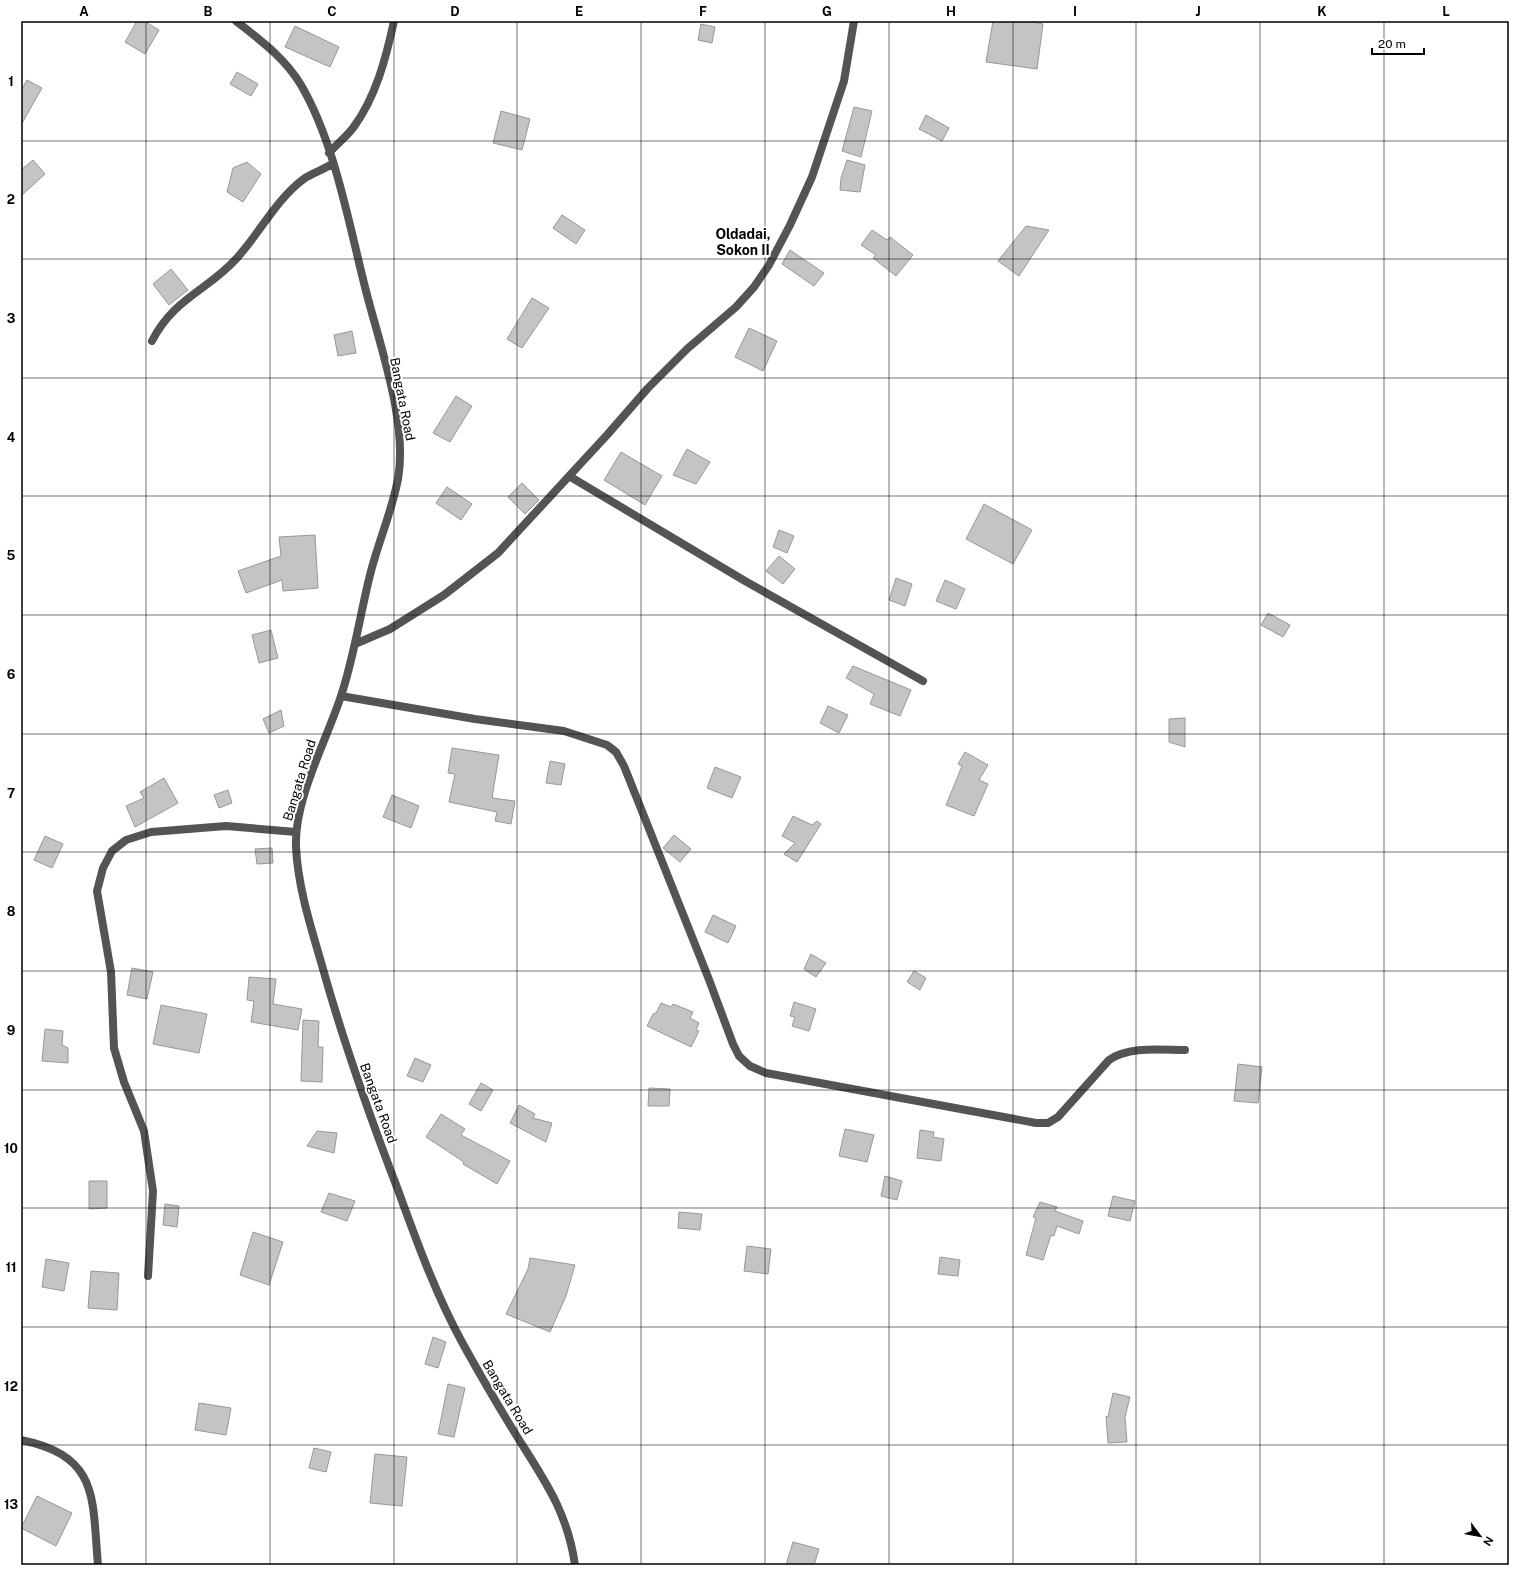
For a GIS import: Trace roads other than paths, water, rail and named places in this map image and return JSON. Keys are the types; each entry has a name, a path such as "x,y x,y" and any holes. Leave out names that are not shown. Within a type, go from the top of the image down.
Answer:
{"street":[{"name":"Bangata Road","path":"236,21 282,59 299,81 317,117 329,153 392,392 400,446 400,462 397,483 371,572 355,644 341,696 323,740 304,798 296,832 296,850 301,884 334,1005 362,1094 413,1231 437,1290 462,1343 550,1488 563,1515 573,1546 575,1565"},
{"path":"329,153 353,128 365,108 385,63 394,21"},
{"path":"355,644 390,628 444,595 498,553 648,388 687,349 736,307 754,287 790,225 812,177 844,81 854,21"},
{"path":"152,341 158,330 175,308 237,259 284,198 305,178 332,164"},
{"path":"569,476 745,581 923,680"},
{"path":"341,696 475,719 564,731 608,745 616,752 624,766 733,1044 739,1056 750,1066 766,1073 1029,1121 1048,1122 1058,1117 1109,1060 1118,1054 1153,1050 1185,1050"},
{"path":"148,1276 153,1191 144,1131 124,1082 114,1048 111,972 97,891 103,868 112,851 126,840 151,832 226,826 296,832"},
{"path":"21,1440 44,1444 70,1459 83,1474 92,1497 98,1565"}],"district":[{"name":"Oldadai, Sokon II","path":"743,242"}]}
